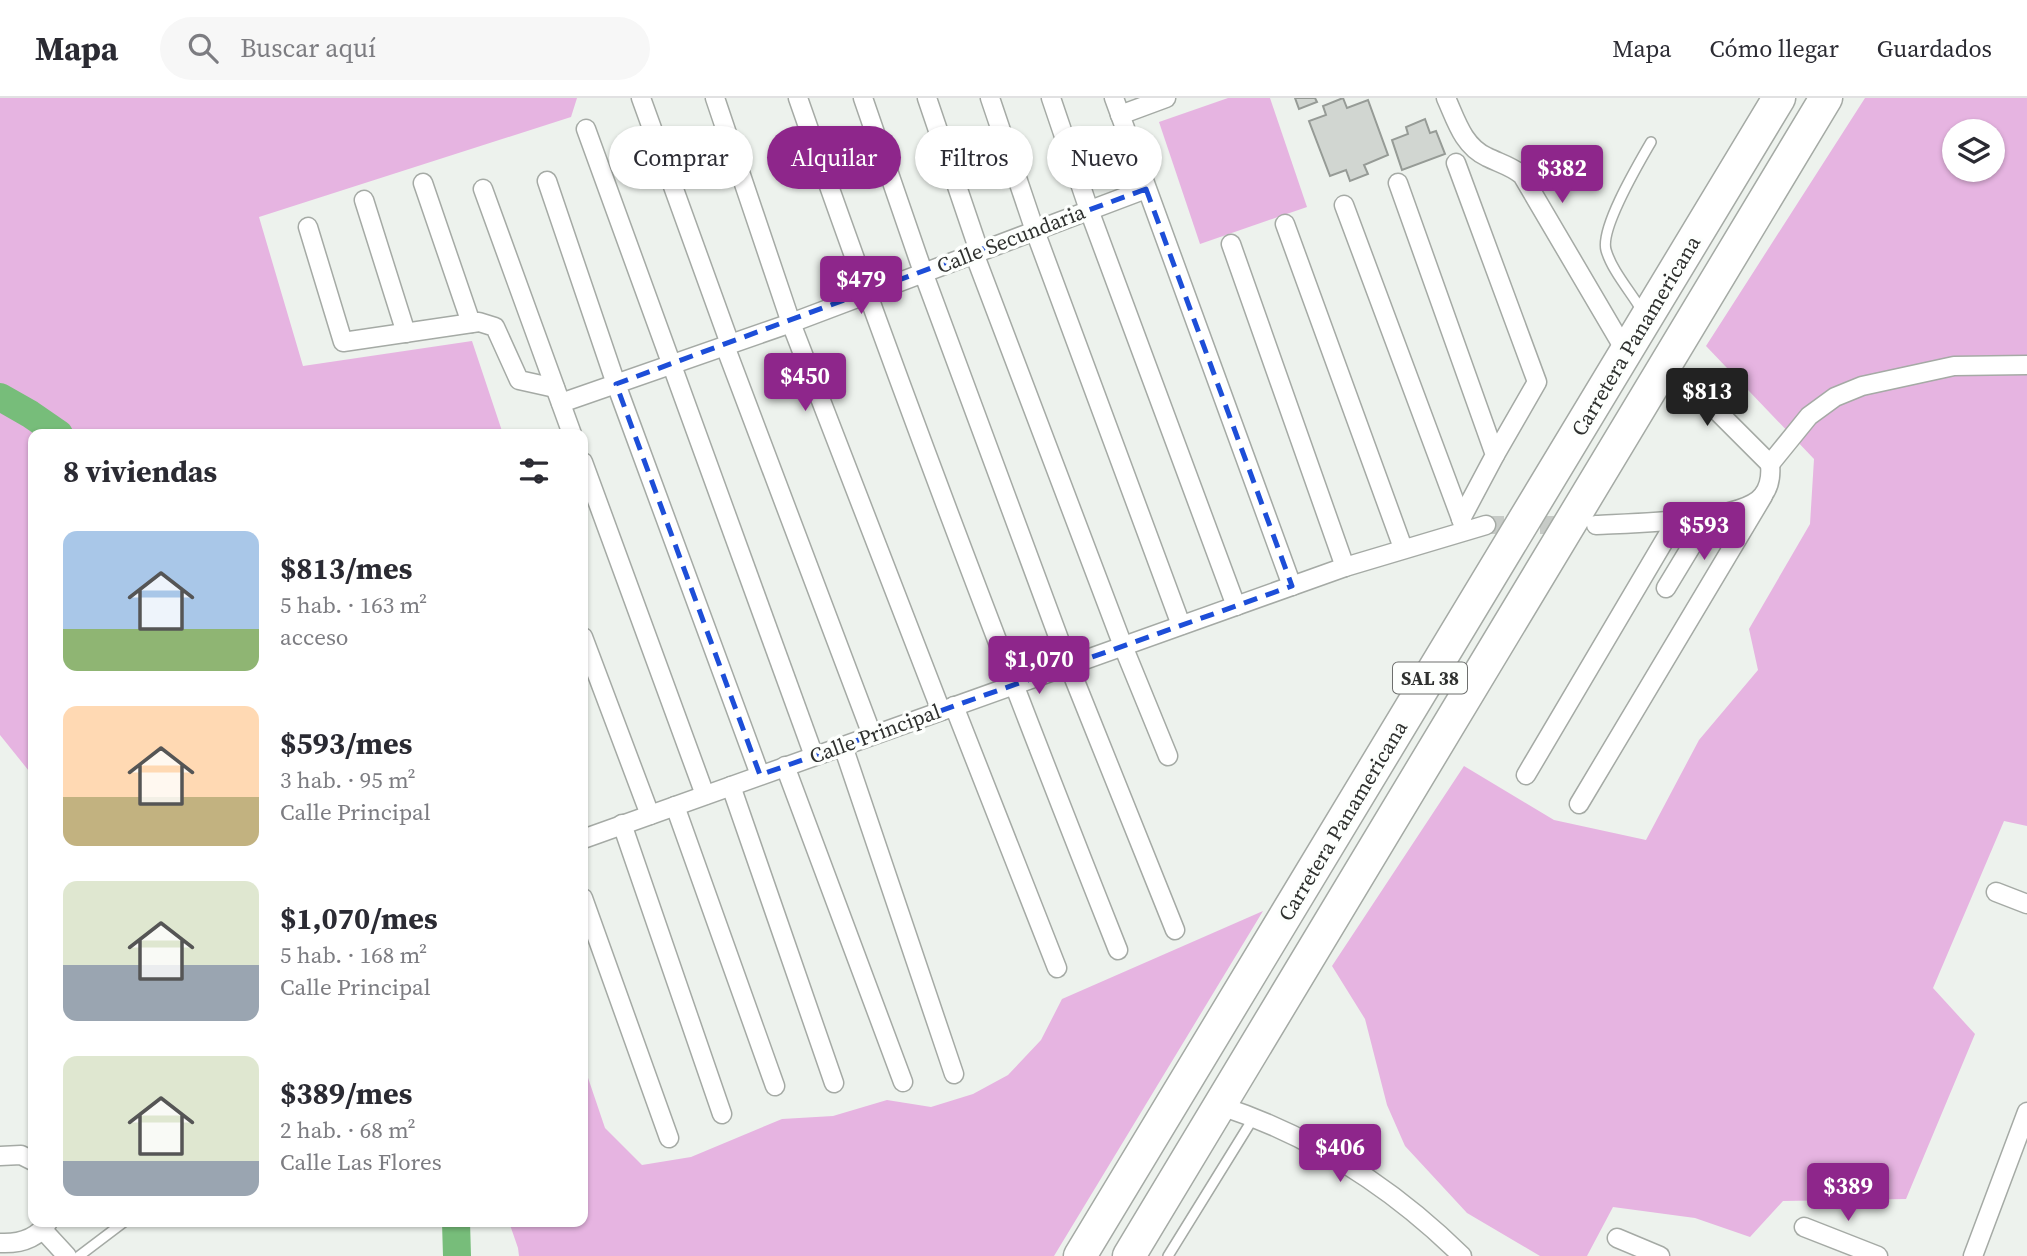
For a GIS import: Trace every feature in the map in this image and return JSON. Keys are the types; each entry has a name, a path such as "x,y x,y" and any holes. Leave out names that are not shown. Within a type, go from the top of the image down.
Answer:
{"highway":[{"name":"Carretera Panamericana","path":"1080,1256 1779,98"},
{"name":"Carretera Panamericana","path":"1129,1256 1280,1008 1588,516 1663,372 1826,98"},
{"path":"1545,488 1588,516"},
{"path":"1242,988 1280,1008"}],"street":[{"path":"641,98 728,345 872,735"},
{"path":"715,98 791,323 1057,968"},
{"path":"798,98 866,294 1013,685 1118,950"},
{"path":"863,98 923,272 1069,666 1175,930"},
{"path":"927,98 977,252 1123,646 1168,756"},
{"path":"990,98 1035,231 1181,625"},
{"path":"1051,98 1088,210 1236,606"},
{"path":"1124,126 1117,106 1166,98"},
{"path":"1446,98 1469,145 1522,175 1626,352"},
{"path":"586,129 814,756"},
{"path":"1457,163 1537,382 1495,456 1463,525"},
{"path":"547,181 616,384 760,775"},
{"path":"424,183 471,323"},
{"path":"1398,183 1495,456"},
{"path":"483,189 570,429"},
{"path":"1146,189 1292,586"},
{"name":"Calle Secundaria","path":"558,395 616,384 791,323 1146,189"},
{"path":"364,200 406,333"},
{"path":"1344,205 1463,525"},
{"path":"1285,224 1403,548"},
{"path":"308,227 343,342 479,322 495,327 519,380 558,395"},
{"path":"1231,244 1345,567"},
{"path":"1770,464 1809,416 1835,397 1862,386 1954,366 2027,365"},
{"path":"1579,804 1763,496 1771,477 1770,464 1717,411 1663,372"},
{"path":"588,476 705,795"},
{"path":"1588,516 1676,521 1709,517 1746,505 1763,496"},
{"path":"1666,588 1709,517"},
{"path":"1526,775 1676,521"},
{"name":"Calle Principal","path":"588,837 1463,525 1486,525"},
{"path":"588,650 650,815"},
{"path":"844,746 954,1074"},
{"path":"785,766 903,1082"},
{"path":"732,786 834,1083"},
{"path":"675,806 775,1086"},
{"path":"622,824 722,1114"},
{"path":"1996,892 2027,904"},
{"path":"588,912 669,1138"},
{"path":"1221,1107 1254,1117 1293,1135 1378,1184 1462,1256"},
{"path":"1973,1256 2027,1112"},
{"path":"0,1156 21,1155 28,1158"},
{"path":"0,1242 16,1243 30,1239 45,1227"},
{"path":"47,1227 67,1256"},
{"path":"1804,1227 1878,1256"},
{"path":"1617,1238 1660,1256"}],"lane":[{"path":"1647,318 1605,248 1608,232 1623,194 1651,142"},
{"path":"1168,1256 1254,1117"},
{"path":"79,1256 117,1227"}],"highlighted area":[{"path":"1146,189 1292,586 760,775 616,384"}],"shaded area":[{"path":"0,98 577,98 571,117 259,217 303,366 472,341 501,429 28,429 28,770 0,735"},
{"path":"1228,98 1270,98 1307,207 1200,244 1159,122"},
{"path":"1865,98 2027,98 2027,826 2004,821 1933,988 1975,1034 1906,1199 1783,1201 1750,1237 1695,1218 1613,1207 1587,1256 1540,1256 1467,1213 1405,1146 1387,1105 1365,1019 1332,966 1464,766 1554,820 1646,840 1699,740 1758,670 1749,629 1810,524 1814,459 1706,346"},
{"path":"1263,911 1054,1256 519,1256 511,1227 588,1227 588,1078 605,1128 642,1165 691,1157 782,1119 833,1116 887,1100 931,1107 973,1094 1008,1075 1041,1040 1062,999"}],"building":[{"path":"1295,98 1315,98 1317,102 1299,109"},
{"path":"1343,98 1347,108 1368,100 1388,155 1364,165 1368,174 1350,181 1346,170 1330,176 1309,121 1326,115 1323,106"},
{"path":"1425,119 1430,133 1436,131 1445,154 1402,170 1392,140 1408,134 1406,127"}],"waterway":[{"path":"0,397 52,429"},
{"path":"456,1227 457,1256"}],"tunnel":[{"path":"1486,525 1573,525"}]}
